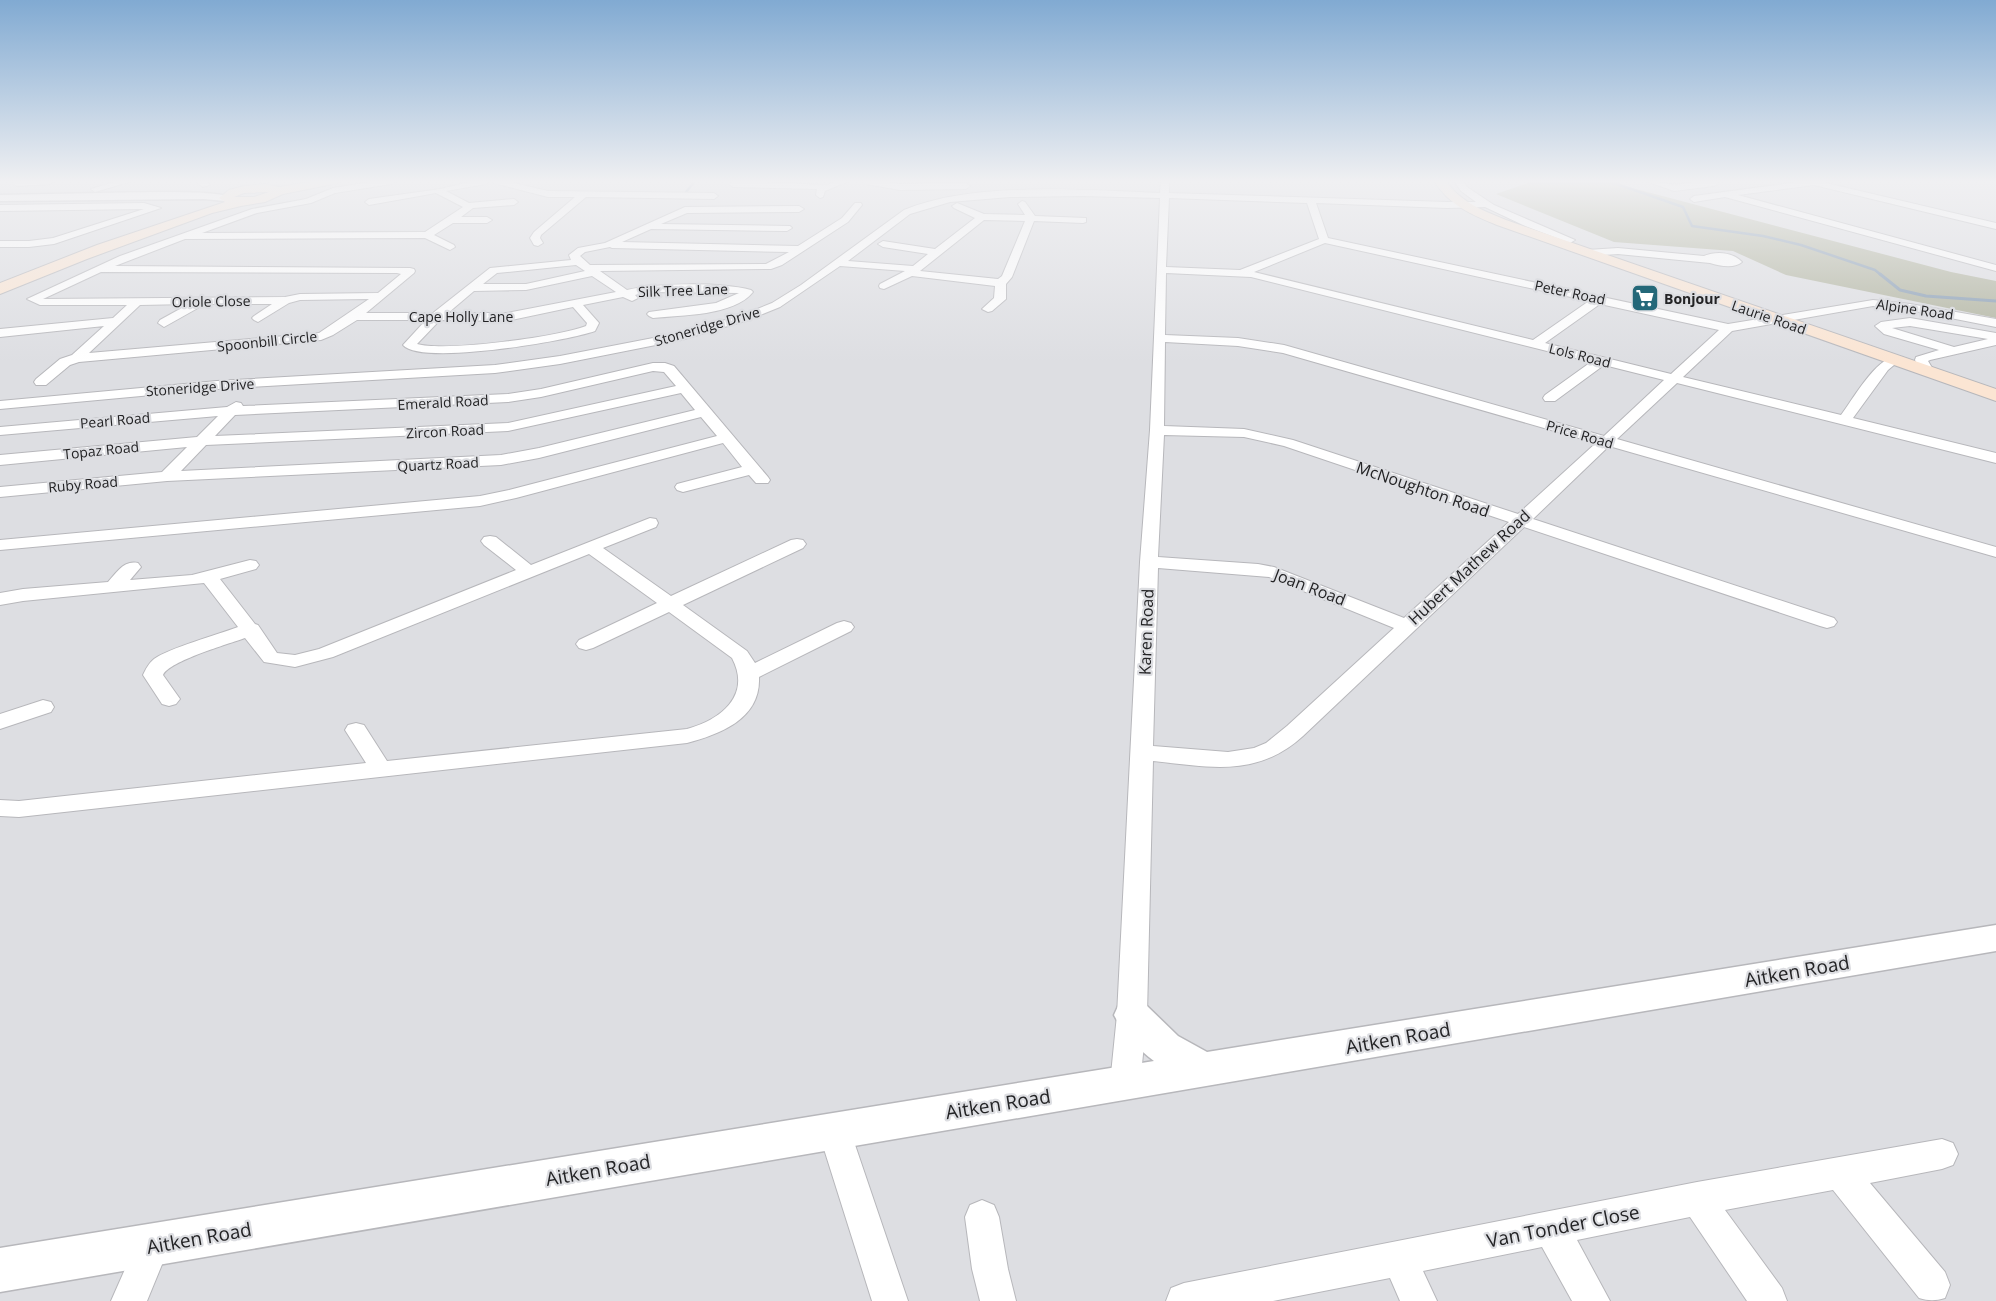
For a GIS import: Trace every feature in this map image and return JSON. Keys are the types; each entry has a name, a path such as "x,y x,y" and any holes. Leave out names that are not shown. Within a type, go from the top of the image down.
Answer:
{"main road":[{"path":"0,282 105,242"},
{"path":"0,289 121,242"},
{"name":"Laurie Road","path":"1555,242 1996,395"}],"street":[{"path":"14,244 19,242"},
{"path":"0,244 50,242"},
{"path":"97,270 169,242"},
{"path":"224,247 234,242"},
{"path":"305,247 314,242"},
{"path":"378,247 386,242"},
{"path":"440,242 450,247"},
{"path":"615,242 577,252 574,256 578,262 626,293 681,336"},
{"path":"472,288 526,287 592,270 763,268 776,265 810,242"},
{"name":"Stoneridge Drive","path":"0,403 261,380 401,376 524,366 681,336 744,318 776,305 866,242"},
{"path":"884,286 915,270 951,242"},
{"path":"988,310 1000,299 1001,283 1006,277 1021,242"},
{"name":"Karen Road","path":"1125,1084 1132,1015 1149,562 1158,430 1162,242"},
{"path":"1244,272 1320,242"},
{"name":"Peter Road","path":"1332,242 1728,328"},
{"path":"1899,242 1996,268"},
{"path":"883,244 938,252"},
{"path":"608,245 800,249"},
{"path":"1587,253 1618,251 1710,260"},
{"path":"840,261 1001,283"},
{"path":"576,304 593,323 591,328 578,333 493,346 427,349 410,346 409,343 437,316 490,272 499,268 578,262"},
{"name":"Spoonbill Circle","path":"77,358 322,336 331,332 353,316 410,272 397,270 97,270 32,299 40,302 136,302"},
{"path":"159,281 180,270"},
{"path":"238,280 255,270"},
{"name":"Lols Road","path":"1161,270 1244,272 1996,458"},
{"name":"Silk Tree Lane","path":"626,293 652,288 735,289 747,292 743,296 718,306 670,312 649,310"},
{"name":"Cape Holly Lane","path":"353,316 507,317 626,293"},
{"name":"Oriole Close","path":"136,302 285,300 311,296 379,296"},
{"path":"1535,344 1599,299"},
{"path":"258,318 285,300"},
{"path":"164,323 203,301"},
{"path":"41,382 65,362 77,358 136,302"},
{"name":"Alpine Road","path":"1776,319 1873,303 1910,307 1996,322"},
{"path":"1728,328 1776,319"},
{"path":"2,334 114,321"},
{"path":"1954,351 1888,331 1881,326 1910,322 1996,337"},
{"name":"Hubert Mathew Road","path":"1141,752 1211,758 1237,758 1256,756 1273,748 1728,328"},
{"name":"Price Road","path":"1159,338 1238,342 1270,346 1996,552"},
{"path":"1927,371 1922,360 1996,341"},
{"path":"246,359 257,343"},
{"path":"154,362 166,351"},
{"path":"1550,398 1602,360"},
{"path":"1844,421 1883,367 1894,360"},
{"name":"Emerald Road","path":"230,411 508,398 653,367 668,367 684,388"},
{"path":"167,476 261,380"},
{"path":"682,487 757,474 684,388"},
{"name":"Zircon Road","path":"203,441 508,427 565,416 684,388"},
{"name":"Pearl Road","path":"0,432 230,411"},
{"name":"Quartz Road","path":"167,476 501,460 539,453 704,412"},
{"name":"McNoughton Road","path":"1158,430 1244,433 1273,439 1827,622"},
{"path":"0,546 480,501 510,495 726,438"},
{"name":"Topaz Road","path":"0,460 203,441"},
{"name":"Ruby Road","path":"0,492 167,476"},
{"path":"209,577 272,658 295,661 311,658 650,523"},
{"path":"490,541 529,572"},
{"path":"586,644 797,544"},
{"path":"0,808 19,809 687,736 706,731 721,724 748,696 750,673 746,663 740,655 591,547"},
{"name":"Joan Road","path":"1149,562 1258,569 1274,572 1406,626"},
{"path":"0,599 23,595 112,588 209,577 250,565"},
{"path":"112,588 132,567"},
{"path":"750,673 844,627"},
{"path":"170,699 153,674 156,668 177,656 251,630"},
{"path":"0,722 43,707"},
{"path":"356,730 381,769"},
{"name":"Aitken Road","path":"0,1270 1996,938"},
{"path":"1132,1015 1162,1048 1206,1070"},
{"path":"834,1130 890,1301"},
{"name":"Van Tonder Close","path":"1184,1301 1551,1228 1942,1154"},
{"path":"1840,1173 1932,1285"},
{"path":"1697,1200 1769,1301"},
{"path":"982,1217 990,1269 998,1301"},
{"path":"1551,1228 1592,1301"},
{"path":"129,1301 153,1246"},
{"path":"1399,1258 1419,1301"}],"green space":[{"path":"1614,242 1836,242 1951,272 1996,281 1996,318 1786,275 1733,251"}],"waterway":[{"path":"1787,242 1875,270 1881,275"},
{"path":"1880,274 1900,290 1926,296 1996,301"}],"place":[{"name":"Bonjour","path":"1645,298"}]}
